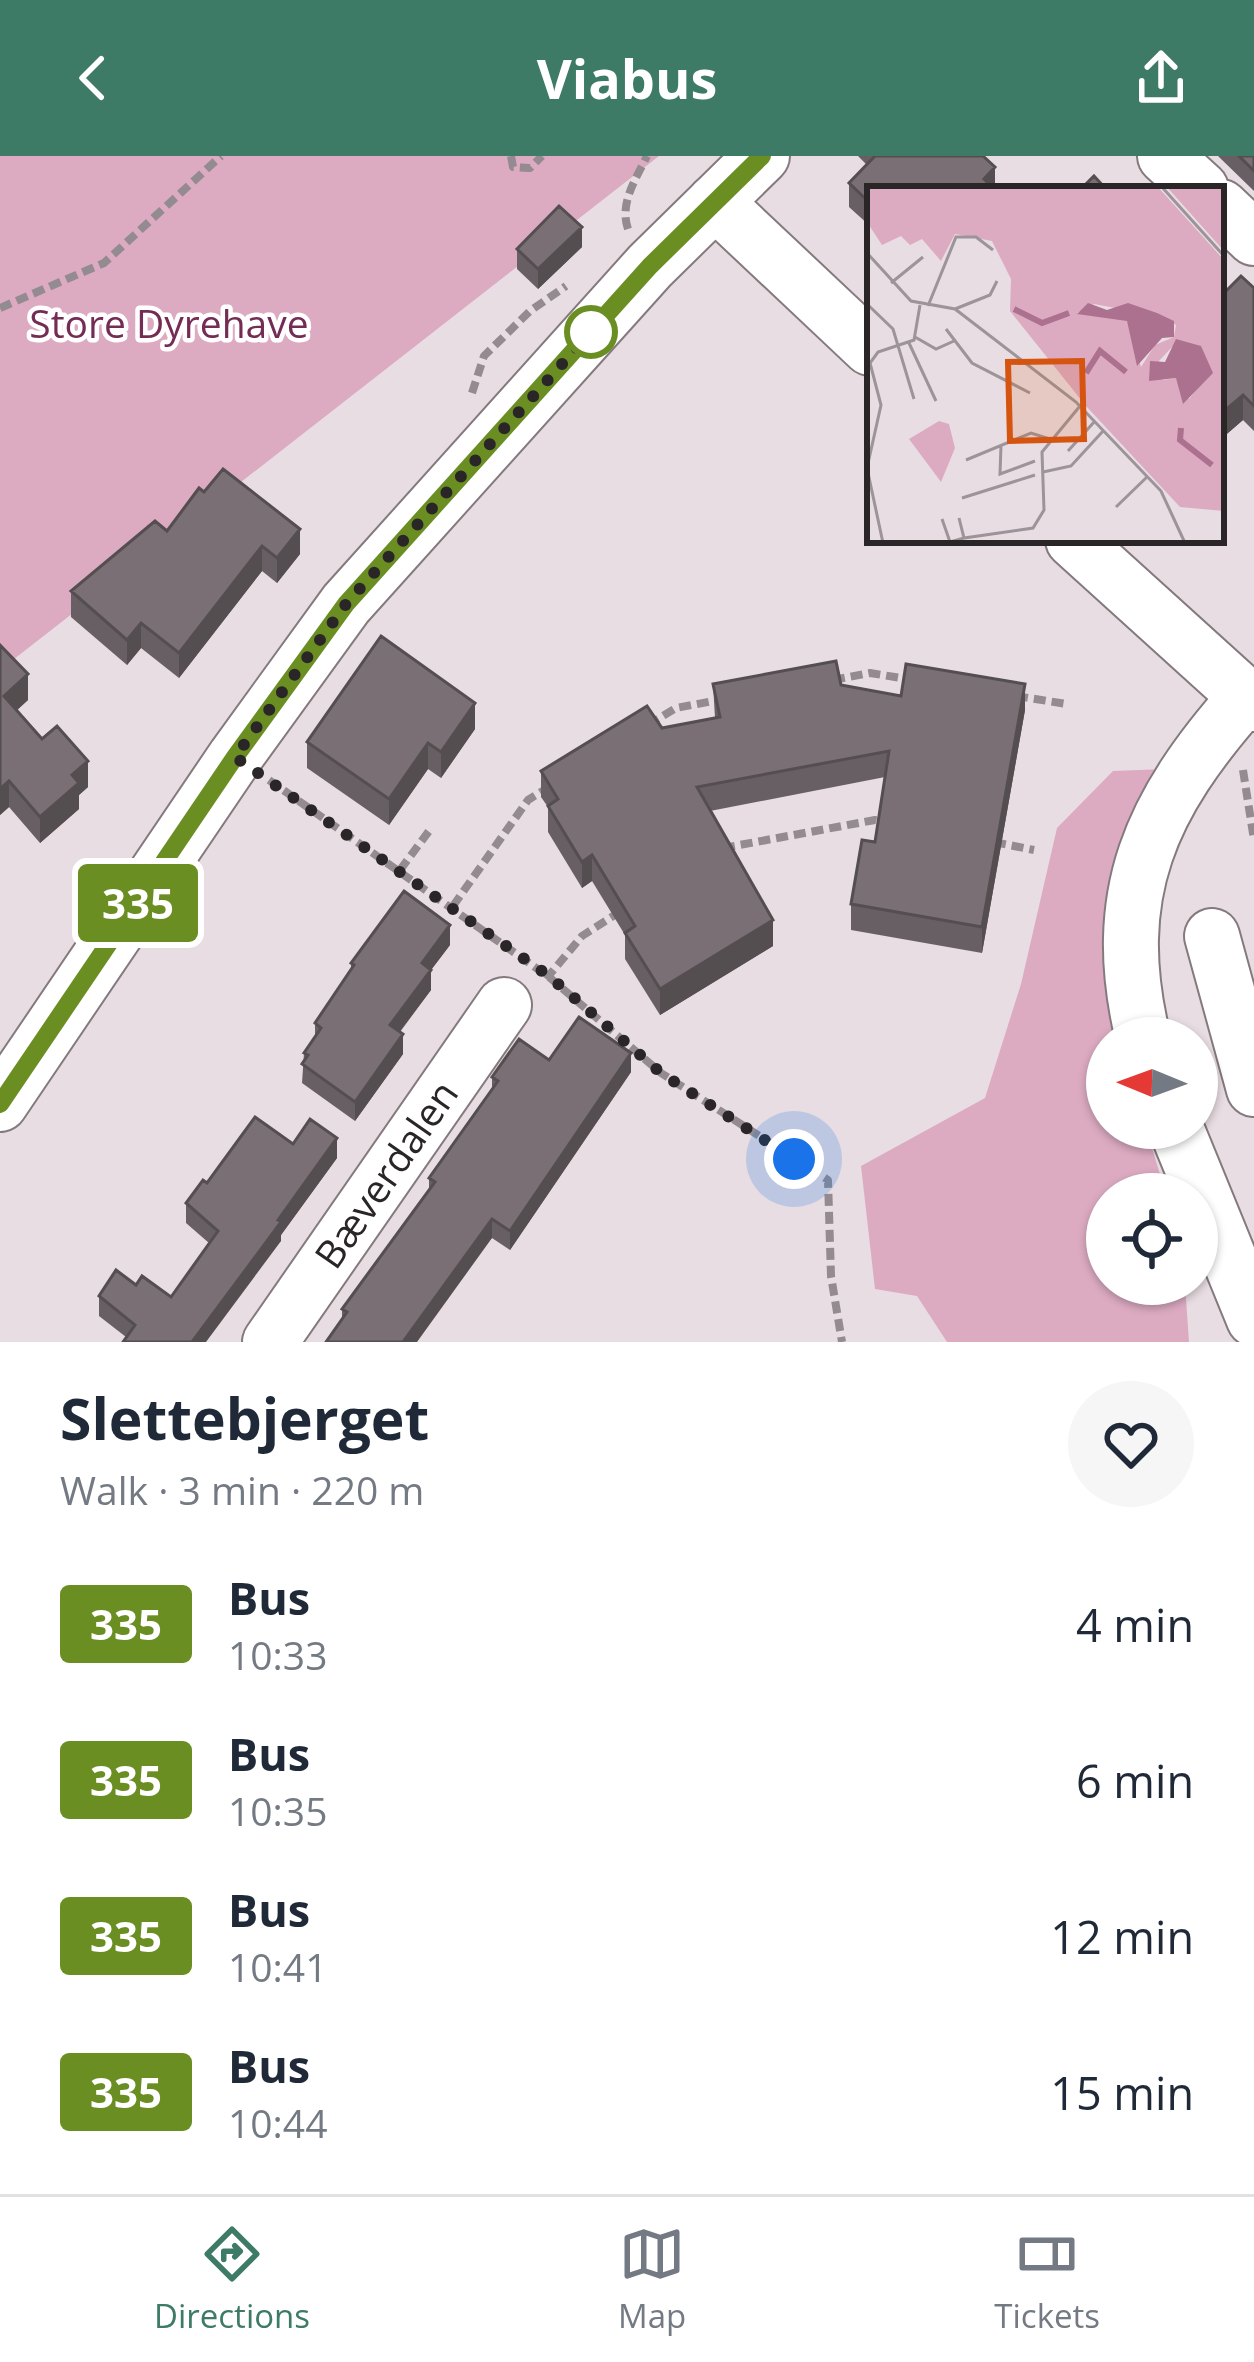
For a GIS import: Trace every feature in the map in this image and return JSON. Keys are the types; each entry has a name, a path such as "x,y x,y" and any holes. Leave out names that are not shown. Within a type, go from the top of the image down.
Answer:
{"street":[{"path":"0,1104 235,757 346,604 650,266 762,156"},
{"path":"1166,156 1199,186"},
{"path":"715,202 867,345"},
{"path":"1224,210 1254,238"},
{"path":"1076,543 1240,709 1192,758 1160,812 1139,871 1130,933 1138,1017"},
{"path":"1212,936 1254,1089"},
{"name":"Bæverdalen","path":"270,1342 504,1005"},
{"path":"1188,1149 1238,1237 1254,1319"}],"path":[{"path":"0,308 104,263 221,156"},
{"path":"512,156 513,166 530,168 542,156"},
{"path":"827,681 870,673 936,683"},
{"path":"1001,694 1066,704"},
{"path":"639,731 676,708 741,696"},
{"path":"1240,709 1239,747 1254,840"},
{"path":"235,757 549,976 661,1073 827,1180 831,1276 842,1342"},
{"path":"453,906 528,800 565,777"},
{"path":"710,857 728,845 874,820 897,824"},
{"path":"400,870 432,827"},
{"path":"988,842 1034,850"},
{"path":"504,1005 549,976 582,936 637,902"}],"green space":[{"name":"Store Dyrehave","path":"0,156 659,156 0,670"},
{"path":"1165,769 1122,1017 1086,1017 1086,1149 1152,1149 1160,1173 1086,1173 1086,1305 1186,1305 1189,1342 947,1342 917,1296 875,1289 861,1166 985,1098 1021,984 1057,828 1113,771"}],"building":[{"path":"875,156 983,156 995,167 984,179 991,186 867,186 867,200 849,183"},
{"path":"1239,156 1254,156 1254,171"},
{"path":"1094,176 1103,186 1084,186"},
{"path":"559,206 582,227 538,269 517,249"},
{"path":"1241,276 1254,288 1254,406 1243,395 1224,411 1224,293"},
{"path":"223,469 300,529 277,558 262,546 179,653 141,623 127,640 71,591 155,521 167,531 199,488 204,492"},
{"path":"381,636 475,703 441,752 428,743 389,799 307,742"},
{"path":"0,645 28,674 4,696 42,739 57,726 88,761 72,775 79,783 40,817 9,781 0,789"},
{"path":"836,661 841,685 901,696 906,664 1025,684 982,927 851,904 862,840 875,842 889,751 697,787 773,920 660,989 625,933 635,926 592,855 582,862 548,806 558,799 541,771 647,706 662,728 720,717 713,684"},
{"path":"404,891 450,925 422,963 431,970 390,1025 403,1034 355,1102 302,1064 308,1055 304,1053 321,1028 315,1023 354,965 351,963"},
{"path":"579,1017 631,1053 510,1231 492,1219 403,1342 326,1342 347,1312 342,1309 435,1182 429,1178 498,1081 492,1077 519,1039 549,1060"},
{"path":"255,1117 293,1144 310,1119 337,1138 192,1342 123,1342 135,1325 99,1296 116,1270 136,1285 142,1276 171,1297 218,1231 186,1203 203,1180 207,1183"}],"bus line":[{"name":"335","path":"0,1104 235,757 346,604 650,266 762,156"}],"route":[{"path":"591,332 346,604 235,757 549,976 661,1073 794,1159"}]}
